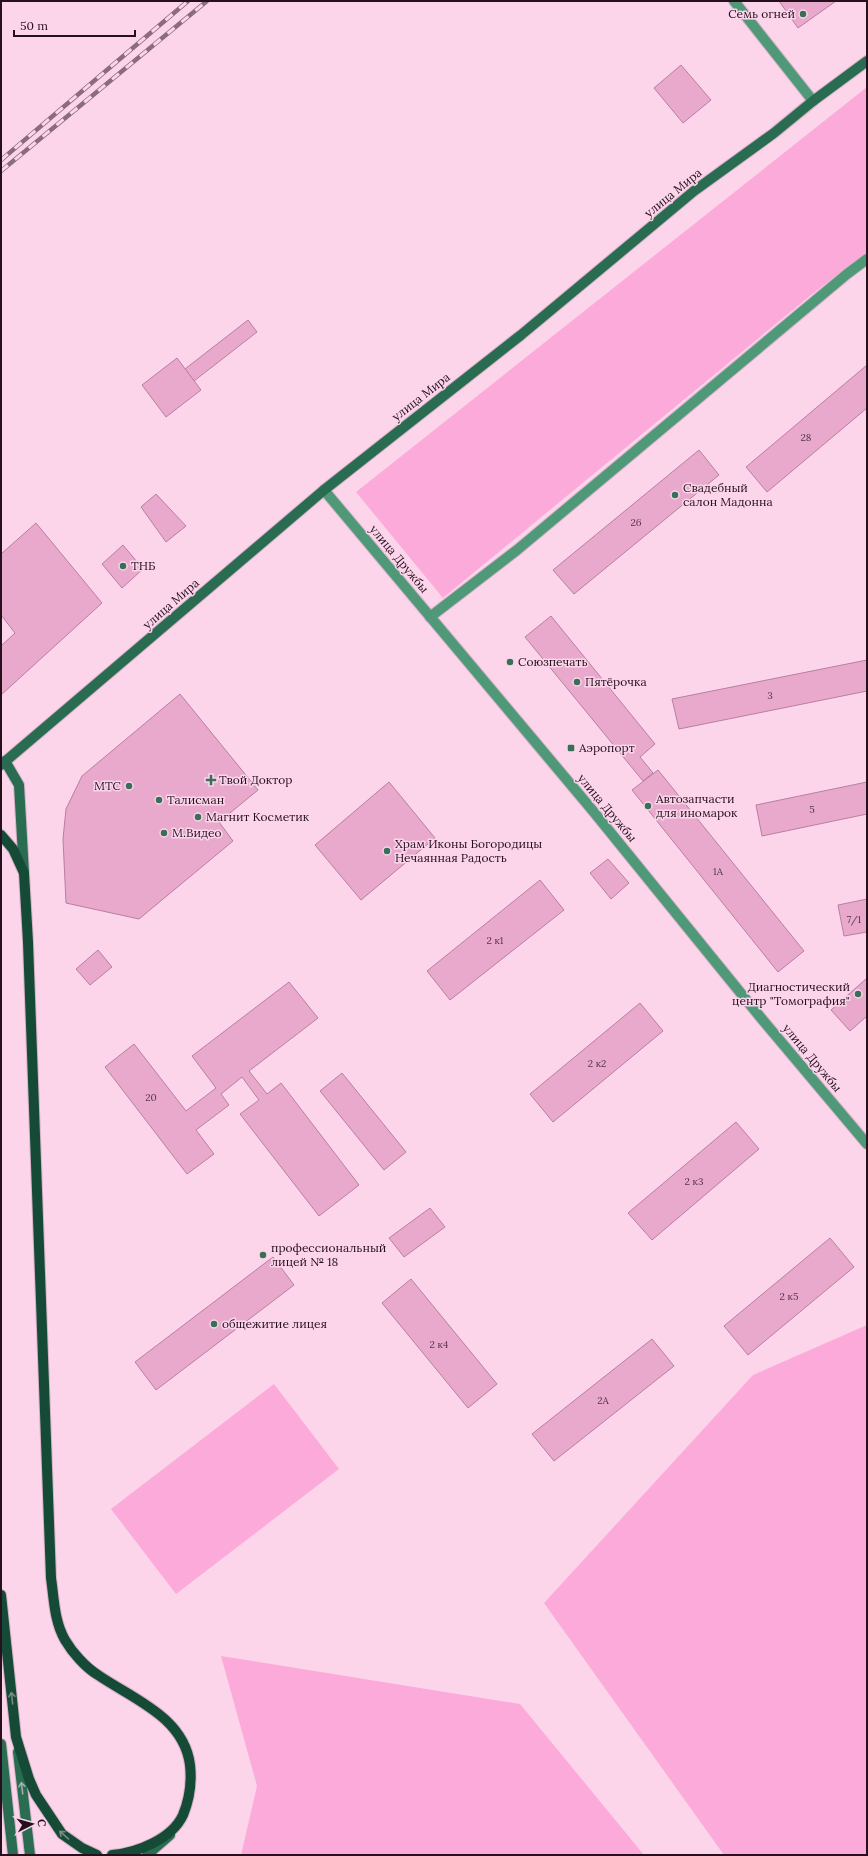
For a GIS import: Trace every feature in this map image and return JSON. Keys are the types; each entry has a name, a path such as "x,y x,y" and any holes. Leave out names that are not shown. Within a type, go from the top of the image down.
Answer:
{"main road":[{"name":"улица Мира","path":"3,763 324,490 521,335 694,191 774,133 813,101 867,61"},
{"path":"3,763 19,785 28,942 51,1578 55,1613 64,1639 77,1656 96,1674 157,1712 172,1726 183,1741 189,1759 192,1780 188,1802 176,1828 165,1840 147,1855"},
{"path":"1,835 13,849 24,873"},
{"path":"1,1595 30,1855"},
{"path":"16,1737 34,1790 48,1816 62,1834 82,1848 97,1855"},
{"path":"1,1744 13,1855"},
{"path":"112,1855 130,1852 147,1846 176,1828"}],"street":[{"path":"734,1 813,101"},
{"path":"430,617 517,550 847,274 867,259"},
{"name":"улица Дружбы","path":"324,490 588,805 761,1018 867,1144"}],"shaded area":[{"path":"867,87 867,252 811,295 443,598 356,492"},
{"path":"867,1325 867,1855 724,1855 544,1603 753,1375"},
{"path":"274,1384 339,1469 176,1594 111,1509"},
{"path":"221,1656 520,1704 644,1855 241,1855 257,1786"}],"building":[{"name":"Семь огней","path":"779,1 836,1 798,28"},
{"path":"681,65 711,100 683,123 654,88"},
{"path":"248,320 257,332 194,381 185,369"},
{"path":"177,358 201,390 166,417 142,385"},
{"path":"867,365 867,408 767,492 746,467"},
{"path":"699,450 719,475 574,594 553,570"},
{"path":"156,494 186,526 166,542 141,507"},
{"path":"36,523 102,603 1,695 1,646 15,633 1,615 1,554"},
{"name":"ТНБ","path":"123,545 143,569 122,588 102,564"},
{"path":"551,616 655,744 640,757 653,773 643,781 525,637"},
{"path":"867,660 867,691 679,729 672,699"},
{"name":"Талисман","path":"180,694 258,790 219,822 233,841 139,919 66,903 63,839 66,809 82,776"},
{"path":"658,770 804,951 778,972 632,790"},
{"path":"389,782 435,838 361,900 315,845"},
{"path":"867,782 867,814 762,836 756,805"},
{"path":"608,859 629,883 611,899 590,873"},
{"path":"540,880 564,910 450,1000 427,971"},
{"path":"867,899 867,932 844,936 838,905"},
{"path":"98,950 112,967 90,985 76,969"},
{"name":"Диагностический центр \"Томография\"","path":"867,978 867,1016 850,1031 831,1010"},
{"path":"289,982 318,1018 249,1071 267,1094 281,1083 359,1185 319,1216 240,1114 259,1100 242,1077 221,1094 229,1105 196,1130 214,1154 187,1174 105,1067 134,1044 186,1111 216,1088 192,1056"},
{"path":"640,1003 663,1031 553,1122 530,1094"},
{"path":"342,1073 406,1152 384,1170 320,1091"},
{"path":"736,1122 759,1149 652,1240 628,1213"},
{"path":"430,1208 445,1227 404,1257 389,1238"},
{"path":"830,1238 854,1267 748,1355 724,1326"},
{"name":"общежитие лицея","path":"273,1257 294,1285 156,1390 135,1362"},
{"path":"411,1279 497,1384 468,1408 382,1303"},
{"path":"652,1339 674,1366 554,1461 532,1434"}],"railway":[{"path":"1,160 188,1"},
{"path":"1,171 207,1"}],"place":[{"name":"Семь огней","path":"803,14"},
{"name":"Свадебный салон Мадонна","path":"675,495"},
{"name":"ТНБ","path":"123,566"},
{"name":"Союзпечать","path":"510,662"},
{"name":"Пятёрочка","path":"577,682"},
{"name":"Аэропорт","path":"571,748"},
{"name":"Твой Доктор","path":"211,780"},
{"name":"МТС","path":"129,786"},
{"name":"Талисман","path":"159,800"},
{"name":"Автозапчасти для иномарок","path":"648,806"},
{"name":"Магнит Косметик","path":"198,817"},
{"name":"М.Видео","path":"164,833"},
{"name":"Храм Иконы Богородицы Нечаянная Радость","path":"387,851"},
{"name":"Диагностический центр \"Томография\"","path":"858,994"},
{"name":"профессиональный лицей № 18","path":"263,1255"},
{"name":"общежитие лицея","path":"214,1324"}]}
